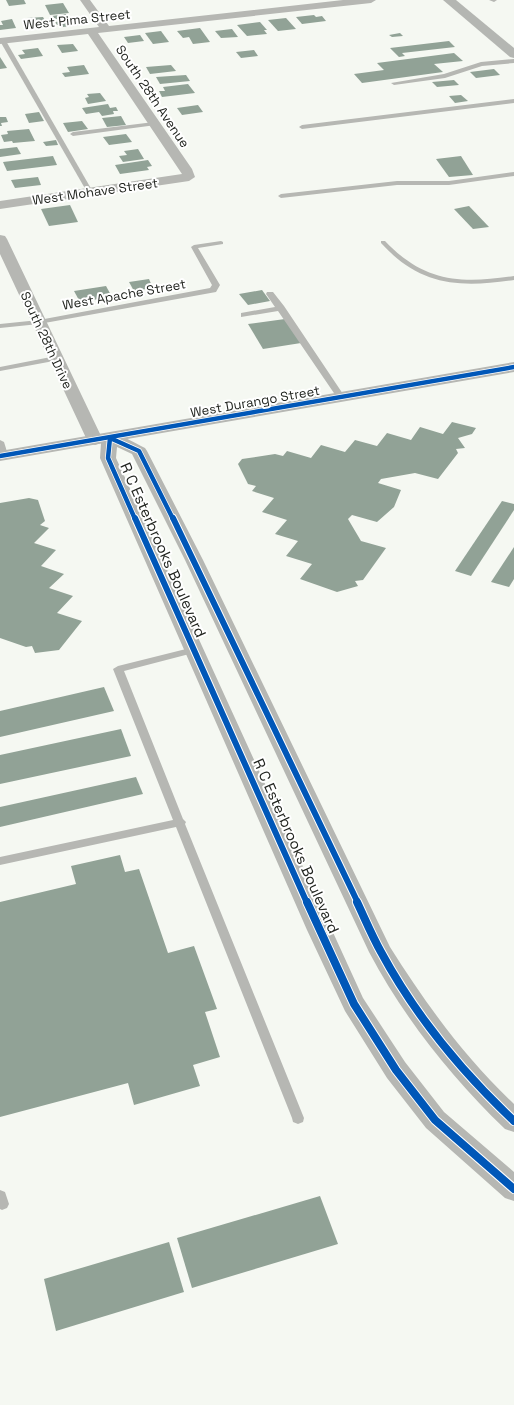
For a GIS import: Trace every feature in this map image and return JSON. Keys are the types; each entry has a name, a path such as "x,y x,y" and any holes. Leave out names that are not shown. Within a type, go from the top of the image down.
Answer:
{"main road":[{"path":"449,0 514,54"}],"street":[{"name":"South 28th Avenue","path":"85,0 106,29"},
{"name":"West Pima Street","path":"1,41 372,0"},
{"name":"South 28th Avenue","path":"91,31 186,169 189,177"},
{"name":"West Mohave Street","path":"0,204 189,177"},
{"name":"South 28th Drive","path":"0,239 56,358 103,439"},
{"name":"West Durango Street","path":"1,451 103,439 514,367"},
{"name":"R C Esterbrooks Boulevard","path":"103,439 108,458 319,930 354,1004 396,1070 435,1120 514,1189"},
{"name":"R C Esterbrooks Boulevard","path":"103,439 139,451 194,560 381,952 403,989 454,1060 514,1121"}],"lane":[{"path":"1,41 90,192"},
{"path":"394,83 445,76 481,64 514,61"},
{"path":"302,127 514,101"},
{"path":"74,134 154,124"},
{"path":"281,196 397,183 449,183 514,174"},
{"path":"383,242 405,263 431,276 484,282 514,278"},
{"name":"West Apache Street","path":"0,326 39,322 213,290 216,286 194,247 221,243"},
{"path":"270,294 342,397"},
{"path":"244,315 281,308"},
{"path":"0,369 56,358"},
{"path":"194,650 118,669 181,822 298,1118"},
{"path":"0,861 181,822"}],"building":[{"path":"6,0 24,0 26,4 9,6"},
{"path":"63,3 69,13 50,15 45,5"},
{"path":"66,14 68,18 55,19 52,16"},
{"path":"314,15 316,17 322,16 326,21 302,24 296,17"},
{"path":"43,17 48,26 32,27 27,18"},
{"path":"286,18 296,29 278,31 268,20"},
{"path":"12,19 16,28 0,30 0,25 3,25 1,21"},
{"path":"80,19 81,22 77,22 79,25 63,27 62,25 57,25 55,22"},
{"path":"260,22 267,30 264,30 267,34 247,36 237,25"},
{"path":"200,28 210,42 193,44 189,37 183,38 177,31"},
{"path":"232,29 238,37 221,38 215,31"},
{"path":"161,31 169,42 153,44 145,33"},
{"path":"400,33 403,36 392,37 389,35"},
{"path":"140,35 144,41 128,43 124,37"},
{"path":"449,41 455,47 402,53 405,56 399,57 390,48"},
{"path":"73,44 78,51 62,53 57,45"},
{"path":"38,48 43,56 21,59 18,55 25,54 22,50"},
{"path":"254,50 258,56 241,58 236,52"},
{"path":"454,53 463,61 434,64 443,72 362,83 354,74 384,70 377,63"},
{"path":"0,57 7,68 0,69"},
{"path":"84,65 89,74 65,77 62,73 70,72 67,67"},
{"path":"171,65 176,71 150,74 146,67"},
{"path":"494,69 500,75 476,78 470,72"},
{"path":"186,75 190,81 160,84 156,77"},
{"path":"454,80 459,85 437,87 432,82"},
{"path":"188,84 195,93 162,97 159,91 165,91 163,87"},
{"path":"100,93 106,101 88,104 85,98 89,97 87,94"},
{"path":"461,95 468,101 455,103 449,96"},
{"path":"108,104 110,108 116,107 118,111 113,111 114,114 102,116 99,112 86,114 82,108"},
{"path":"198,105 203,112 182,115 177,108"},
{"path":"39,112 44,121 29,123 25,114"},
{"path":"121,116 126,125 107,127 102,118"},
{"path":"0,117 6,117 8,122 1,123 2,126 0,126"},
{"path":"82,121 88,129 68,132 63,123"},
{"path":"29,129 35,141 13,143 12,141 4,142 1,135 8,134 7,131"},
{"path":"126,134 132,142 109,145 103,137"},
{"path":"56,140 58,145 46,146 43,142"},
{"path":"17,147 21,154 0,157 0,149"},
{"path":"138,149 144,159 123,162 119,156 127,155 124,151"},
{"path":"53,156 57,165 7,171 3,162"},
{"path":"461,156 473,175 449,177 436,159"},
{"path":"148,160 152,166 147,167 149,170 120,174 115,165"},
{"path":"38,177 41,185 15,188 11,180"},
{"path":"70,205 78,222 49,226 41,209"},
{"path":"469,206 489,227 473,229 454,209"},
{"path":"149,279 153,288 134,291 129,282"},
{"path":"106,286 112,297 80,302 74,291"},
{"path":"262,290 270,301 248,305 239,294"},
{"path":"285,319 301,343 263,349 248,324"},
{"path":"452,422 476,428 472,434 458,438 465,448 456,449 458,453 438,479 415,473 381,479 378,483 401,490 394,507 377,522 352,515 348,519 361,541 386,548 363,580 355,581 358,586 337,592 300,579 312,564 286,556 298,541 275,534 287,520 262,512 274,498 252,491 256,486 248,484 238,464 242,459 275,454 283,456 287,451 311,458 321,445 345,452 355,440 377,446 387,433 411,440 420,427 443,434"},
{"path":"29,498 38,500 45,521 40,525 49,528 34,543 56,550 41,566 64,574 49,588 73,596 57,613 82,621 59,650 35,653 32,646 26,647 0,638 0,503"},
{"path":"502,501 514,504 514,510 471,576 455,571"},
{"path":"514,547 514,579 509,587 491,582"},
{"path":"104,687 114,711 0,737 0,711"},
{"path":"121,729 131,756 0,784 0,755"},
{"path":"136,777 143,794 0,827 0,807"},
{"path":"120,855 125,872 139,869 168,953 194,946 217,1009 205,1012 220,1057 193,1065 200,1086 134,1105 128,1083 0,1117 0,902 76,884 71,866"},
{"path":"320,1196 338,1244 192,1288 177,1238"},
{"path":"169,1242 184,1292 56,1331 44,1279"}],"cycle path":[{"path":"0,456 514,367"},
{"path":"110,438 108,458 319,930 354,1004 396,1070 435,1120 514,1189"},
{"path":"110,438 139,451 194,560 381,952 410,998 441,1041 475,1082 514,1121"}]}
